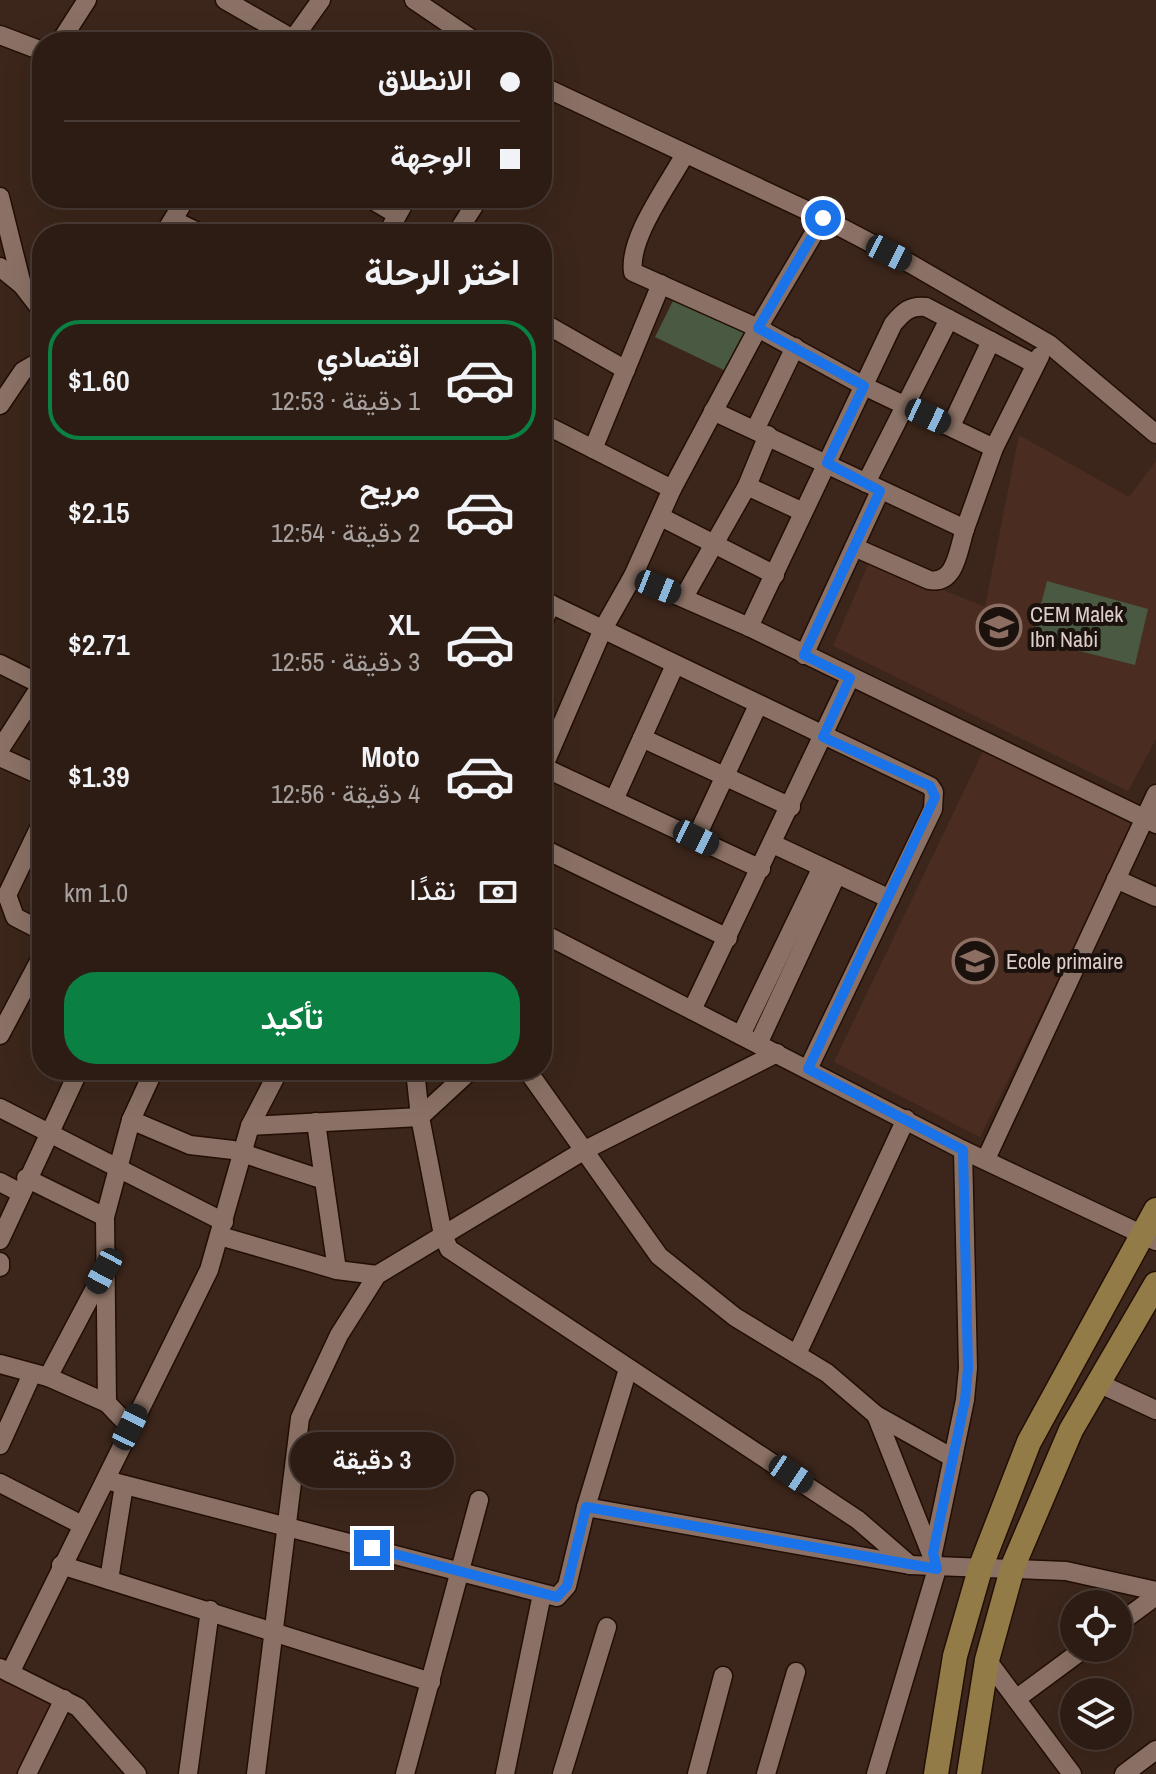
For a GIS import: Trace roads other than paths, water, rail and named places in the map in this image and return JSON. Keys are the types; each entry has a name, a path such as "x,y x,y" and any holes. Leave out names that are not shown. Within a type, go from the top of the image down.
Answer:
{"main road":[{"path":"936,1774 955,1656 981,1566 1029,1442 1150,1238 1156,1210"},
{"path":"969,1774 987,1660 1013,1566 1071,1430 1096,1382 1156,1284"}],"street":[{"path":"66,32 87,0"},
{"path":"225,0 277,32"},
{"path":"298,32 321,0"},
{"path":"414,0 461,32"},
{"path":"0,35 32,47"},
{"path":"552,96 823,218 1049,344 1156,434"},
{"path":"685,154 639,237 631,263 633,272 758,328 864,386 994,448"},
{"path":"0,197 22,285"},
{"path":"386,208 396,214"},
{"path":"392,224 400,208"},
{"path":"552,747 603,629 633,576 672,489 758,328 823,218"},
{"path":"0,267 32,298"},
{"path":"593,449 661,284"},
{"path":"749,627 902,312 918,306 1035,364"},
{"path":"804,655 854,547 873,487 906,405 949,319"},
{"path":"552,328 626,370"},
{"path":"951,426 991,341"},
{"path":"854,547 929,580 942,581 950,575 994,448 1035,364 1049,344"},
{"path":"684,597 747,486 762,432 795,347"},
{"path":"0,405 23,371 32,366"},
{"path":"713,411 965,529"},
{"path":"552,428 672,489"},
{"path":"747,486 803,512"},
{"path":"661,517 775,575"},
{"path":"633,576 749,627 1150,822"},
{"path":"552,605 930,786 934,792 933,809 808,1069"},
{"path":"0,664 32,680"},
{"path":"614,800 675,665"},
{"path":"692,1010 850,678"},
{"path":"0,749 32,700"},
{"path":"696,838 758,705"},
{"path":"642,738 791,807"},
{"path":"0,757 32,771"},
{"path":"552,772 761,869"},
{"path":"986,1159 1116,879 1150,822 1156,794"},
{"path":"32,843 7,895 15,917 32,926"},
{"path":"773,844 890,899"},
{"path":"552,853 728,938"},
{"path":"741,1035 830,870"},
{"path":"758,1044 830,870"},
{"path":"1116,879 1156,897"},
{"path":"552,944 692,1010 963,1150 1150,1238"},
{"path":"0,1035 32,975"},
{"path":"256,1774 300,1418 339,1335 377,1275 583,1151 777,1053"},
{"path":"0,1240 74,1080"},
{"path":"107,1403 105,1217 131,1120 149,1080"},
{"path":"109,1580 115,1482 130,1427 209,1270 250,1126 274,1080"},
{"path":"416,1080 420,1117 443,1235 449,1249 858,1520 910,1565"},
{"path":"250,1126 420,1117 460,1080"},
{"path":"534,1080 659,1256 735,1317 797,1354 876,1415 953,1458"},
{"path":"0,1108 222,1229 337,1270 377,1275"},
{"path":"797,1354 906,1119"},
{"path":"131,1120 190,1145 241,1153 324,1180"},
{"path":"316,1122 337,1270"},
{"path":"876,1774 935,1561 965,1400 968,1368 963,1150"},
{"path":"0,1182 23,1185 105,1217"},
{"path":"0,1445 104,1271"},
{"path":"0,1364 40,1376 107,1403 130,1427"},
{"path":"115,1482 557,1597 565,1591 586,1507 628,1369"},
{"path":"1096,1382 1156,1410"},
{"path":"876,1415 935,1561"},
{"path":"115,1482 82,1525 5,1670 64,1699 92,1720 137,1774"},
{"path":"2,1488 82,1525"},
{"path":"405,1774 479,1500"},
{"path":"586,1507 910,1565 935,1561 1066,1571 1156,1594"},
{"path":"61,1565 431,1682"},
{"path":"505,1774 542,1594"},
{"path":"1132,1613 1156,1594"},
{"path":"188,1774 210,1610"},
{"path":"562,1774 607,1627"},
{"path":"987,1660 1072,1774"},
{"path":"1016,1699 1066,1662"},
{"path":"766,1774 796,1672"},
{"path":"697,1774 723,1676"},
{"path":"27,1774 64,1699"},
{"path":"1124,1774 1156,1750"}],"place":[{"name":"CEM Malek Ibn Nabi","path":"999,627"},
{"name":"Ecole primaire","path":"975,961"}]}
